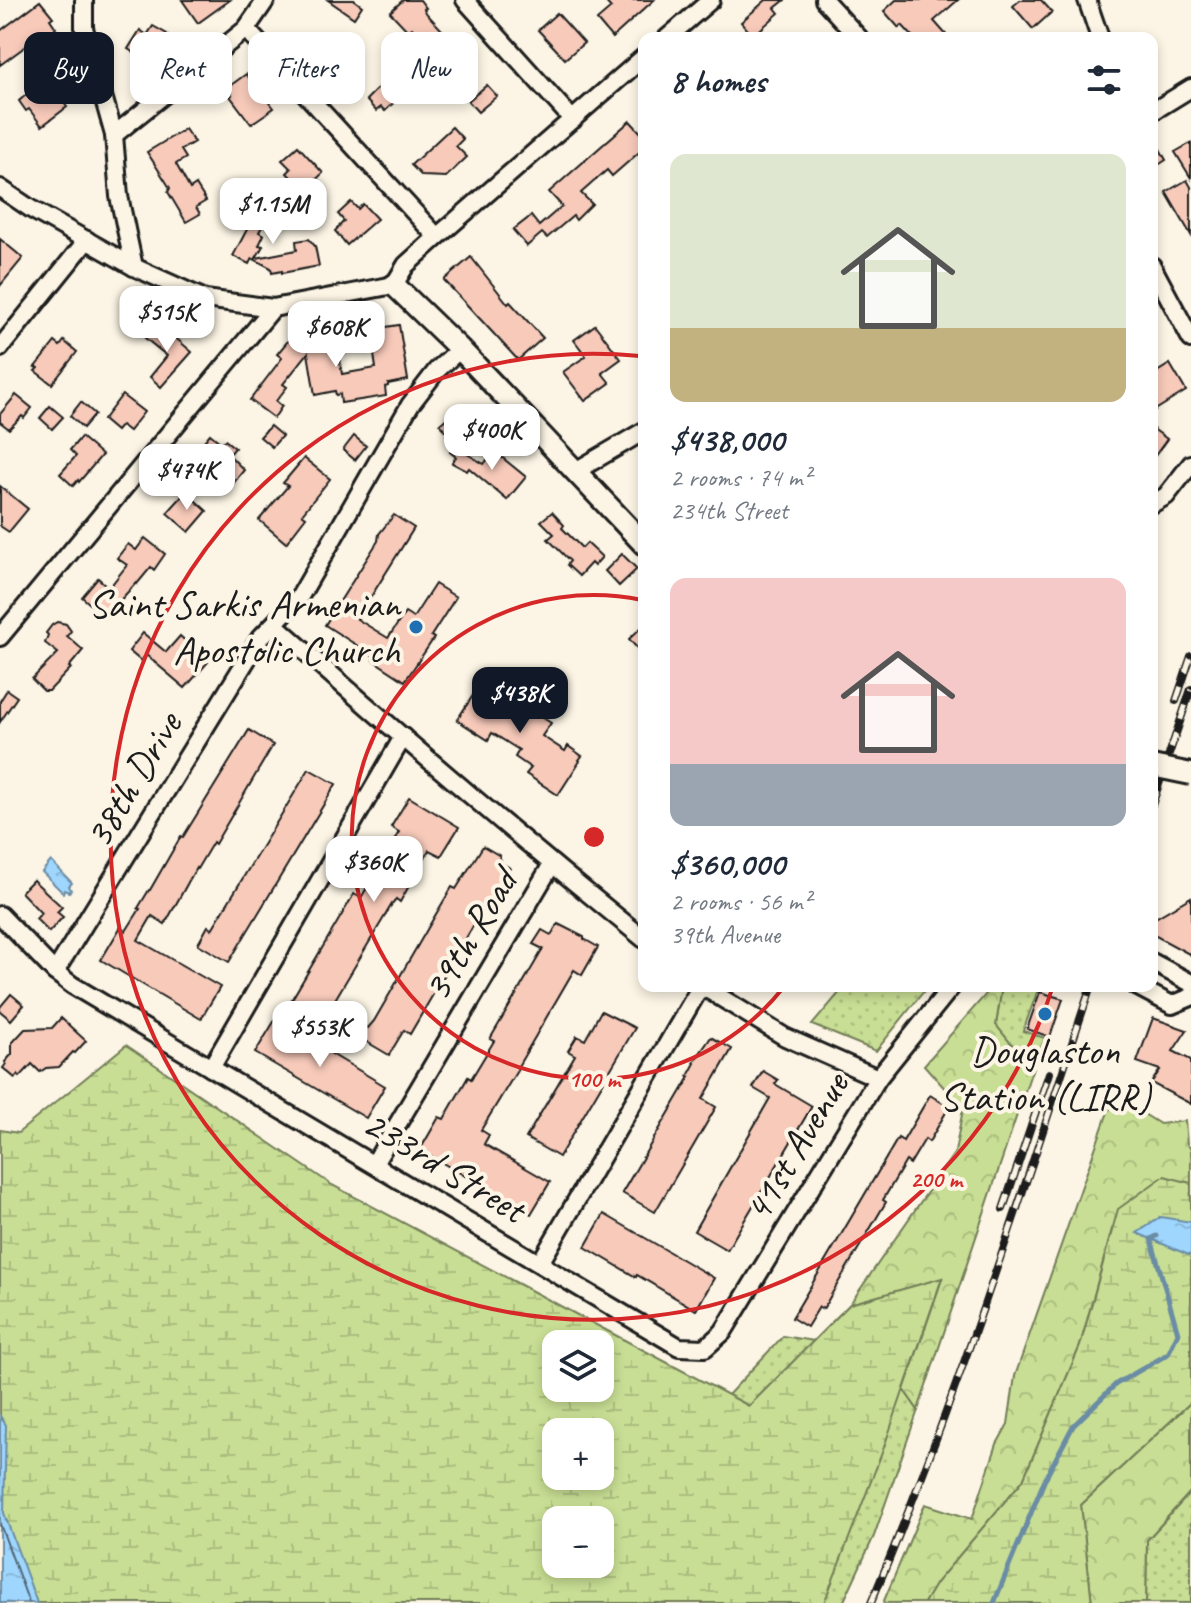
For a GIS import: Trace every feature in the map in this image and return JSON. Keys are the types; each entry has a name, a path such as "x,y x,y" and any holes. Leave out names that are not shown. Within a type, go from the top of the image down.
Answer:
{"main road":[{"path":"394,285 460,349 638,538"},
{"path":"1158,767 1191,774"}],"street":[{"path":"84,0 84,28 114,135 119,196 134,267"},
{"path":"114,135 246,29 266,0"},
{"path":"465,0 573,120"},
{"path":"674,32 711,0"},
{"path":"824,0 853,32"},
{"path":"1087,0 1098,32"},
{"path":"246,29 437,237"},
{"path":"0,188 134,267 205,299 273,308 394,285 406,265 437,237 573,120 638,69"},
{"path":"1158,108 1191,88"},
{"path":"0,348 87,240"},
{"path":"1158,277 1191,339"},
{"path":"0,637 273,308"},
{"name":"38th Drive","path":"55,972 260,638 299,598 410,405 437,370 460,349"},
{"path":"574,472 638,435"},
{"path":"1159,500 1191,464"},
{"path":"274,624 552,864 638,934"},
{"path":"211,1068 403,737"},
{"name":"39th Road","path":"374,1164 552,864"},
{"name":"233rd Street","path":"0,915 55,972 72,985 679,1347 705,1348"},
{"path":"1158,965 1191,983"},
{"path":"540,1263 698,992"},
{"path":"712,992 785,1037 878,1078"},
{"name":"41st Avenue","path":"705,1348 723,1332 878,1078 947,992"},
{"path":"1147,992 1172,1005 1191,997"}],"green space":[{"path":"840,992 923,992 876,1051 812,1025"},
{"path":"988,992 1001,992 996,1025 1032,1070 918,1410 904,1390 942,1279 850,1304 955,1152 963,1109 924,1065"},
{"path":"1001,992 1037,992 1023,1031 1045,1038 1032,1070 996,1025"},
{"path":"126,1045 332,1185 606,1330 542,1330 542,1402 614,1402 614,1334 749,1406 850,1304 942,1278 883,1450 824,1603 0,1603 0,1130 18,1133"},
{"path":"1131,1106 1160,1124 1185,1121 1187,1144 1191,1149 1191,1201 1112,1229 1080,1346 1023,1480 936,1583 924,1603 883,1603 925,1504 972,1519 997,1444 1008,1424 1015,1376 1109,1109"},
{"path":"1164,1176 1191,1183 1191,1402 1081,1505 1092,1603 924,1603 936,1583 1023,1480 1080,1346 1118,1209"},
{"path":"942,1278 904,1390 918,1410 874,1536 843,1603 814,1603 749,1406 728,1395 783,1336 813,1341 850,1304"},
{"path":"1191,1402 1191,1491 1147,1540 1146,1603 1092,1603 1081,1505"},
{"path":"1191,1492 1191,1603 1146,1603 1147,1540"}],"water":[{"path":"51,861 72,883 69,892 64,890 63,893 42,872"},
{"path":"1161,1217 1191,1222 1191,1256 1137,1233"},
{"path":"0,1416 6,1425 4,1513 37,1603 0,1603"}],"building":[{"path":"182,0 230,0 198,23"},
{"path":"328,0 354,0 362,6 354,18"},
{"path":"403,0 420,0 427,14 444,32 416,32 412,28 408,31 390,12"},
{"path":"604,0 654,0 612,38 597,20 611,8"},
{"path":"766,0 785,0 775,8 779,13 758,32 750,32 741,22"},
{"path":"896,0 958,0 934,21 944,32 908,32 902,25 899,28 884,11"},
{"path":"1020,0 1041,0 1052,12 1033,29 1013,6"},
{"path":"40,1 53,17 50,19 56,28 50,32 24,32 24,47 0,65 0,31"},
{"path":"557,13 584,43 565,59 538,30"},
{"path":"153,26 164,32 149,32"},
{"path":"246,74 248,104 271,104 274,108 251,124 232,99 232,84"},
{"path":"381,85 381,104 392,104 385,111 381,107 376,111 366,100"},
{"path":"487,85 497,96 478,112 471,104 478,104 478,93"},
{"path":"24,97 24,104 65,104 67,107 42,126 19,101"},
{"path":"630,121 638,130 638,153 612,176 607,170 581,193 592,204 576,220 573,216 547,238 542,233 527,246 513,230 531,216 539,226 562,206 549,192"},
{"path":"452,127 463,139 456,146 467,157 446,177 422,176 411,165"},
{"path":"185,129 194,142 181,150 186,158 176,164 190,189 196,185 206,201 196,207 200,214 186,222 168,192 170,188 147,152"},
{"path":"1191,143 1191,178 1175,152"},
{"path":"298,146 323,173 304,191 287,173 291,169 282,160"},
{"path":"1158,146 1166,160 1158,165"},
{"path":"1187,180 1191,187 1191,235 1166,192"},
{"path":"253,197 271,211 259,232 264,235 259,245 263,246 256,258 297,250 296,241 309,239 315,246 319,266 272,273 271,268 252,258 249,264 233,256 254,216 246,211"},
{"path":"351,202 358,209 363,204 377,219 347,245 335,231 344,221 338,214"},
{"path":"0,239 23,258 0,286"},
{"path":"471,257 508,304 510,302 543,338 518,360 444,280"},
{"path":"156,324 192,352 161,387 150,377 167,356 145,338"},
{"path":"399,325 408,380 388,384 385,387 386,396 341,403 340,394 336,395 335,391 315,395 308,353 283,384 287,387 276,401 282,406 274,418 250,400 282,358 277,354 297,330 307,338 331,334 334,347 337,346 342,374 376,368 373,329"},
{"path":"595,325 621,359 602,373 610,383 585,401 563,372 586,356 574,340"},
{"path":"64,341 77,352 52,384 35,371 38,368 35,367 55,342 60,346"},
{"path":"1170,364 1186,391 1158,408 1158,371"},
{"path":"16,395 32,408 9,429 0,422 0,414"},
{"path":"122,395 144,412 129,431 121,425 116,431 103,420"},
{"path":"81,402 95,414 83,428 70,416"},
{"path":"50,406 63,417 52,429 40,418"},
{"path":"457,409 476,429 459,445 440,424"},
{"path":"270,426 282,436 272,447 260,437"},
{"path":"1158,432 1167,439 1158,452"},
{"path":"210,434 221,443 225,440 235,448 229,455 244,470 231,486 197,459 205,450 200,446"},
{"path":"354,436 366,446 355,460 343,450"},
{"path":"81,437 102,455 73,486 60,474 76,456 70,450"},
{"path":"454,446 484,464 494,451 526,477 507,500 469,468 467,471 452,463 456,457 450,452"},
{"path":"304,458 330,479 302,514 306,517 286,543 259,520 288,486 283,483"},
{"path":"0,486 28,509 9,532 0,526"},
{"path":"186,492 207,511 189,532 167,513"},
{"path":"552,512 564,525 562,528 582,548 587,543 602,557 579,576 567,565 570,561 548,539 554,534 541,521"},
{"path":"394,515 414,528 357,619 388,638 405,613 413,618 435,584 456,597 431,636 434,638 405,681 373,660 375,657 325,625 378,541 379,534"},
{"path":"145,538 165,554 154,570 151,567 105,617 82,597 98,578 109,588 127,565 117,558 128,544 136,550"},
{"path":"622,554 637,569 619,586 605,571"},
{"path":"57,622 66,624 71,631 67,636 83,650 71,668 49,691 44,691 32,679 58,653 45,643 46,633"},
{"path":"638,631 638,649 629,639"},
{"path":"143,633 166,652 180,636 208,662 185,688 146,655 141,661 129,651"},
{"path":"483,680 551,723 542,736 565,751 568,746 582,756 558,795 526,774 531,768 515,757 519,750 492,733 488,740 457,720"},
{"path":"7,690 17,697 0,722 0,701"},
{"path":"249,730 273,745 165,924 152,916 138,940 220,987 201,1019 101,960 120,928 126,931 181,836"},
{"path":"309,769 336,784 229,962 198,944 208,926 212,929"},
{"path":"409,797 459,827 441,856 429,850 400,902 396,899 392,904 324,1018 292,999 354,894 361,898 399,832 391,827"},
{"path":"483,846 500,856 500,862 510,868 410,1034 404,1030 389,1055 355,1035 361,1024 368,1028 374,1021 452,887 456,889"},
{"path":"33,880 62,907 57,912 63,917 49,932 36,919 41,913 21,892"},
{"path":"1191,897 1191,955 1158,937 1158,916"},
{"path":"558,924 598,947 582,975 574,970 481,1130 489,1135 484,1144 550,1182 531,1214 420,1150 439,1117 444,1119 468,1077 471,1079 494,1041 490,1039 543,949 533,944 542,930 551,935"},
{"name":"Douglaston Station (LIRR)","path":"1040,992 1063,999 1050,1037 1027,1029"},
{"path":"11,994 24,1005 11,1020 0,1011 0,1007"},
{"path":"601,1011 635,1028 559,1157 526,1138 575,1055 568,1051 577,1036 585,1040"},
{"path":"61,1018 86,1041 59,1067 40,1072 32,1064 20,1077 18,1074 15,1078 3,1068 12,1054 12,1043 25,1029 52,1028"},
{"path":"1153,1018 1187,1030 1173,1051 1191,1060 1191,1104 1151,1083 1160,1070 1137,1062"},
{"path":"275,1020 385,1086 366,1118 255,1053"},
{"path":"711,1037 732,1049 703,1099 716,1107 655,1212 622,1193"},
{"path":"763,1071 778,1080 775,1084 812,1106 727,1250 694,1231 770,1098 753,1088"},
{"path":"930,1095 949,1107 929,1142 925,1139 910,1164 906,1161 883,1200 886,1202 823,1309 819,1307 807,1327 792,1318 898,1138 903,1141"},
{"path":"604,1214 714,1278 696,1310 585,1247"}],"waterway":[{"path":"994,1603 1045,1479 1073,1426 1116,1384 1168,1354 1178,1333 1151,1239 1157,1236"}],"railway":[{"path":"1176,701 1191,656"},
{"path":"1158,787 1191,689"},
{"path":"871,1603 960,1374 1089,992"},
{"path":"1003,1209 1049,1073"}],"place":[{"name":"Saint Sarkis Armenian Apostolic Church","path":"416,627"},
{"name":"Douglaston Station (LIRR)","path":"1045,1014"}]}
